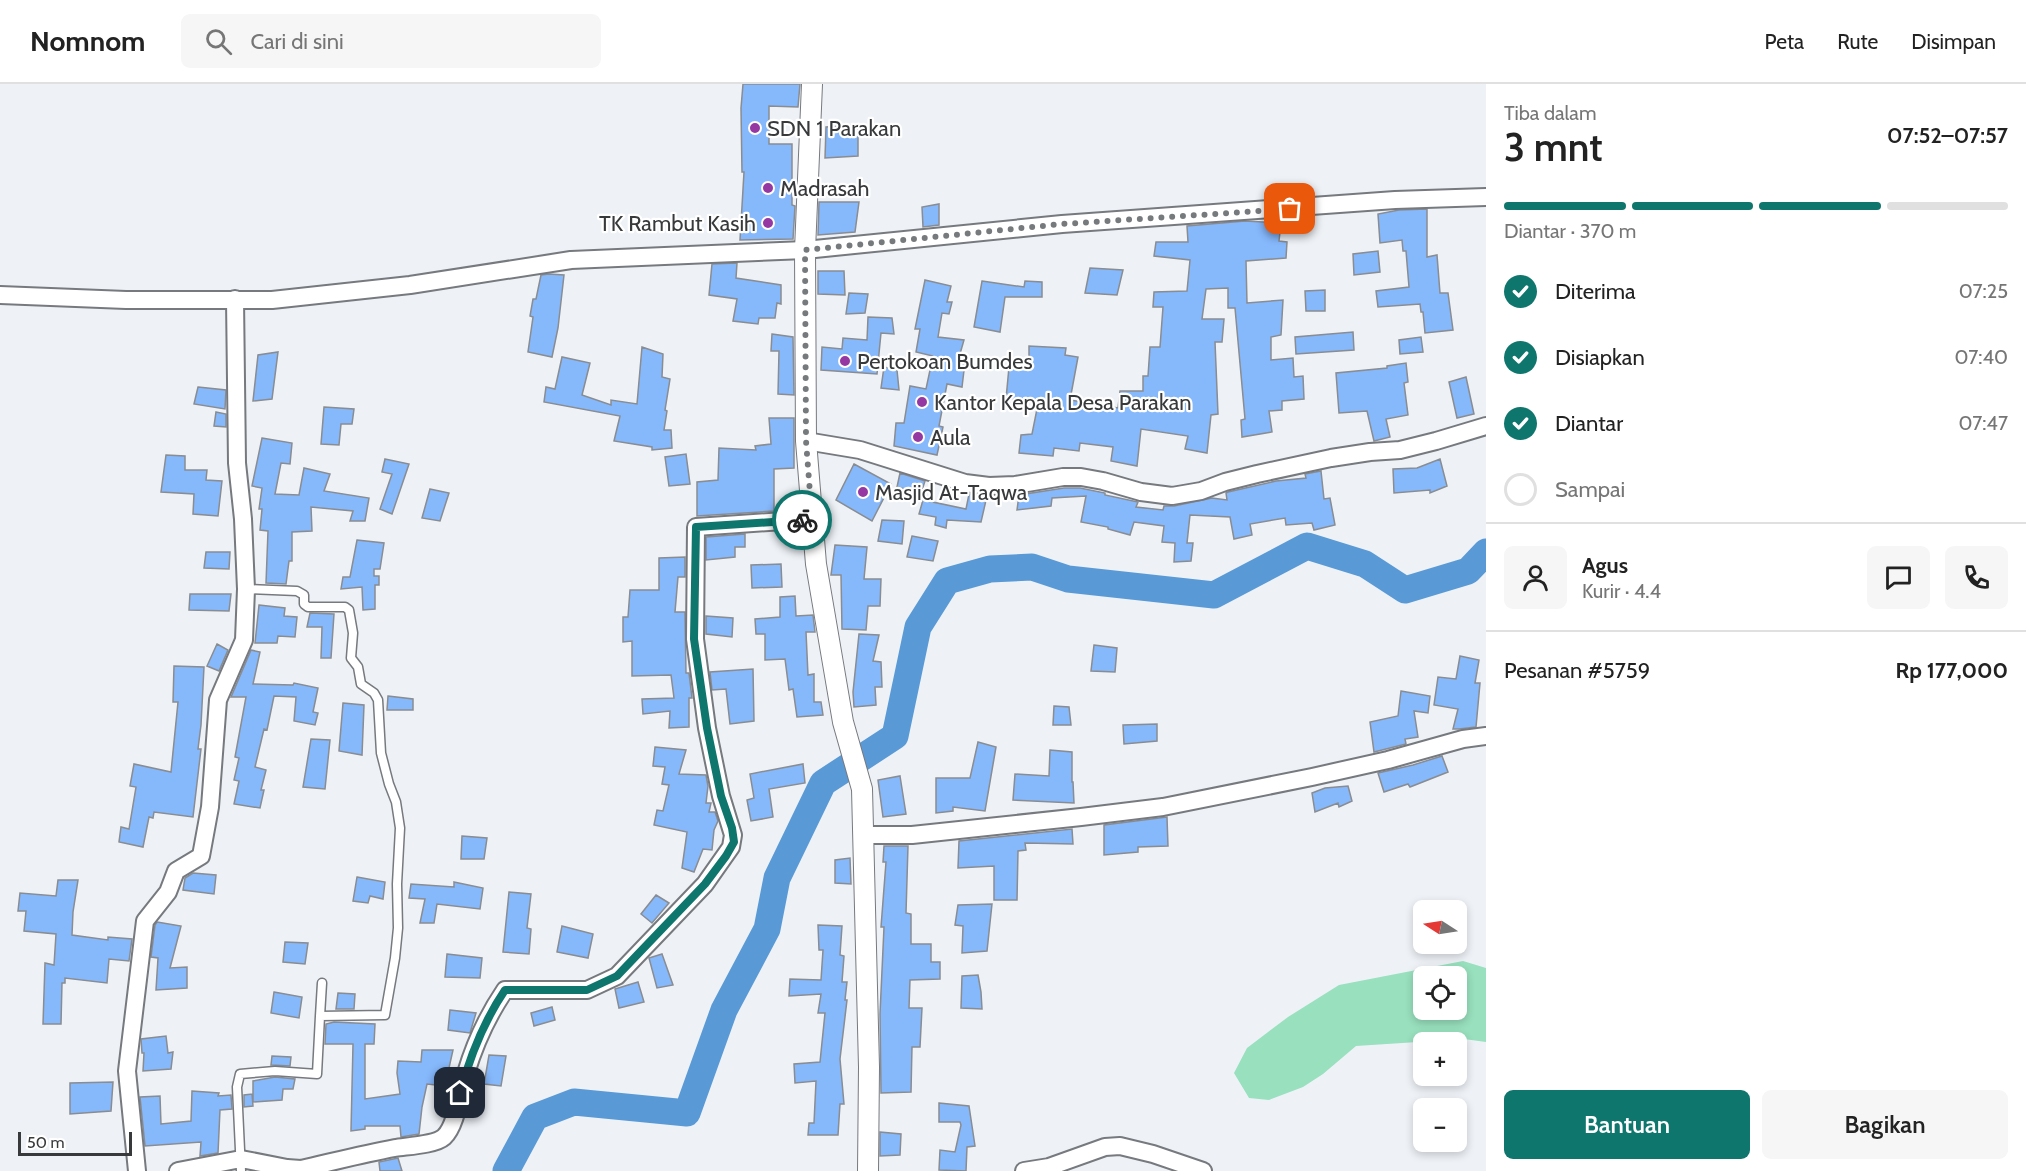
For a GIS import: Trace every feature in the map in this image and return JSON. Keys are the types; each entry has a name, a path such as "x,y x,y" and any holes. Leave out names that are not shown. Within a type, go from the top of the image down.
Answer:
{"street":[{"path":"812,84 805,250 806,441 816,564 843,722 862,789 868,1171"},
{"path":"0,295 126,300 272,300 410,285 571,260 805,250 1062,224 1395,200 1486,197"},
{"path":"137,1171 127,1071 146,921 168,892 176,871 201,856 210,807 218,700 244,639 246,589 243,519 237,463 235,299"},
{"path":"806,441 860,450 964,483 989,486 1015,485 1063,477 1081,477 1141,492 1172,496 1201,491 1225,482 1320,460 1400,450 1486,426"},
{"path":"178,1171 241,1165 301,1169 436,1142 444,1137 451,1127 466,1071 492,1009 505,990 587,990 617,976 643,951 705,884 734,842 732,828 721,796 707,728 694,639 696,527 812,519"},
{"path":"862,835 912,835 1163,807 1312,777 1388,760 1462,739 1486,736"},
{"path":"1024,1171 1049,1167 1105,1147 1120,1146 1153,1154 1203,1171"}],"lane":[{"path":"246,589 301,592 304,595 304,604 308,607 345,607 349,610 353,633 351,658 358,667 361,684 374,693 378,700 381,753 396,802 400,828 397,884 398,928 385,1015 320,1016"},
{"path":"241,1165 237,1087 240,1074 275,1071 317,1074 322,983"}],"green space":[{"path":"1463,961 1486,968 1486,1042 1467,1039 1467,1032 1413,1032 1413,1042 1356,1046 1323,1074 1303,1087 1269,1100 1249,1098 1234,1073 1247,1048 1288,1017 1339,985 1413,971 1413,1020 1467,1020 1467,966 1437,966"}],"building":[{"path":"743,84 800,84 798,107 769,106 769,144 792,144 792,205 795,206 793,239 740,240 744,172 742,172 741,108"},
{"path":"858,125 858,156 825,158 826,127"},
{"path":"819,202 859,202 855,232 818,235"},
{"path":"939,204 939,225 923,227 922,207"},
{"path":"1427,209 1427,257 1437,255 1440,293 1448,293 1453,330 1425,333 1420,304 1378,307 1376,291 1409,287 1406,251 1403,251 1402,240 1380,243 1378,214 1399,210"},
{"path":"1245,221 1281,223 1279,241 1287,242 1286,258 1246,261 1247,303 1283,300 1281,335 1271,337 1271,360 1293,358 1294,377 1303,376 1304,399 1282,401 1282,410 1269,411 1272,432 1242,437 1241,420 1245,419 1235,308 1228,308 1228,288 1206,289 1202,319 1224,319 1222,342 1215,342 1218,414 1211,415 1207,453 1185,449 1188,436 1141,429 1137,466 1111,461 1113,447 1080,443 1079,451 1054,448 1053,456 1019,453 1021,435 1032,434 1039,399 1006,399 1009,367 1029,369 1029,346 1066,348 1065,355 1078,357 1070,400 1118,408 1120,391 1143,391 1143,376 1148,376 1150,347 1160,347 1163,307 1153,307 1154,292 1187,291 1190,260 1154,256 1156,242 1188,242 1187,226"},
{"path":"1378,251 1380,272 1354,275 1353,254"},
{"path":"737,263 736,278 781,285 781,304 777,303 775,318 759,318 758,324 733,321 737,299 709,295 712,264"},
{"path":"1090,268 1123,270 1117,295 1085,293"},
{"path":"818,271 844,271 845,295 818,294"},
{"path":"541,275 564,275 552,357 528,352 533,299 536,299"},
{"path":"925,280 951,286 947,302 952,302 949,314 942,313 938,337 964,340 958,361 965,362 962,387 947,384 939,426 943,427 937,455 894,446 896,423 904,423 910,386 926,389 933,356 916,352 920,329 915,329"},
{"path":"982,281 1024,287 1025,281 1042,282 1042,297 1005,297 1000,332 974,327"},
{"path":"1325,290 1325,311 1306,311 1305,291"},
{"path":"849,293 868,294 865,313 846,314"},
{"path":"868,317 892,318 894,334 881,333 877,374 821,370 822,347 842,349 843,338 867,340"},
{"path":"1353,332 1354,350 1296,354 1295,337"},
{"path":"772,334 793,337 794,395 778,394 779,351 771,351"},
{"path":"1421,337 1423,352 1400,354 1399,340"},
{"path":"642,347 663,354 662,377 670,379 664,430 671,430 672,448 652,450 652,447 614,441 620,416 544,402 546,387 555,389 562,357 590,363 582,395 611,405 611,400 637,404"},
{"path":"278,352 272,399 253,401 258,355"},
{"path":"1406,363 1408,382 1404,383 1408,415 1386,419 1390,437 1374,441 1367,411 1339,413 1336,373 1387,368 1387,366"},
{"path":"884,367 897,370 899,390 881,388"},
{"path":"1466,377 1474,414 1457,418 1449,382"},
{"path":"198,387 226,390 225,409 194,404"},
{"path":"324,407 354,409 352,424 341,424 339,445 321,444"},
{"path":"216,412 226,414 226,427 214,426"},
{"path":"769,418 794,418 794,468 774,469 774,511 697,516 697,482 718,480 719,448 756,450 755,446 771,444"},
{"path":"262,438 292,443 290,464 281,463 275,494 299,495 304,468 330,474 324,491 369,498 365,521 350,521 353,511 311,507 312,531 292,532 292,561 289,561 286,584 266,583 268,531 260,530 262,509 259,509 262,488 252,486"},
{"path":"686,454 690,484 669,486 665,457"},
{"path":"166,455 185,456 185,470 207,470 206,480 222,481 218,516 193,514 194,494 161,492"},
{"path":"385,459 409,464 392,514 380,509 392,474 382,472"},
{"path":"1440,459 1447,486 1430,493 1430,490 1394,493 1393,469 1417,468"},
{"name":"Masjid At-Taqwa","path":"854,464 891,484 872,521 836,500"},
{"path":"1321,471 1324,499 1330,498 1335,525 1314,530 1312,523 1286,525 1285,518 1250,524 1252,535 1234,539 1230,517 1190,515 1187,543 1193,543 1191,561 1174,562 1175,543 1162,542 1164,526 1134,522 1130,535 1108,529 1108,527 1081,522 1086,496 1052,498 1051,506 1017,510 1019,495 1064,488 1080,488 1138,502 1136,507 1163,510 1164,506 1212,498 1227,500 1226,493 1228,492 1276,481 1306,478 1305,474"},
{"path":"900,473 925,481 921,493 897,487"},
{"path":"430,489 449,493 440,521 422,518"},
{"path":"969,494 987,496 981,522 947,520 946,528 935,525 936,517 919,514 923,500 966,509"},
{"path":"882,520 904,521 902,544 878,541"},
{"path":"745,534 745,547 735,547 735,557 706,560 706,537"},
{"path":"912,536 938,541 933,561 907,557"},
{"path":"357,540 384,543 380,569 374,569 374,576 379,576 379,585 375,585 375,609 363,610 362,587 341,589 343,577 350,577"},
{"path":"835,545 867,547 864,579 881,579 880,606 868,606 866,630 842,629 841,575 831,575"},
{"path":"206,552 230,552 229,569 204,568"},
{"path":"685,557 685,577 678,577 675,612 685,612 686,673 689,673 692,698 689,698 689,727 669,728 670,711 643,714 642,699 674,698 671,675 632,676 632,641 623,642 623,617 628,617 630,590 659,590 659,558"},
{"path":"781,564 782,587 752,588 751,565"},
{"path":"190,594 231,594 229,611 189,610"},
{"path":"795,596 796,616 813,615 815,632 806,632 808,675 814,674 814,702 821,702 823,715 797,717 793,689 789,690 785,659 765,660 765,634 756,634 755,619 780,617 780,597"},
{"path":"259,605 285,608 284,616 297,617 295,637 278,636 277,643 255,643"},
{"path":"310,613 334,614 331,658 321,658 322,627 307,627"},
{"path":"706,616 733,618 732,637 706,634"},
{"path":"859,634 879,635 873,661 881,662 882,687 875,687 876,705 854,707 853,692"},
{"path":"217,644 228,650 219,671 207,666"},
{"path":"1094,645 1117,648 1115,672 1091,671"},
{"path":"251,650 260,652 253,684 293,685 294,683 318,688 313,712 318,713 315,725 294,721 296,697 274,696 267,730 264,729 255,767 266,770 261,790 264,790 260,808 234,804 239,781 234,780 239,758 235,757 246,697 231,697"},
{"path":"1460,656 1479,660 1475,683 1480,683 1476,727 1453,729 1458,709 1434,705 1438,677 1456,679"},
{"path":"174,666 204,667 198,749 201,749 193,817 154,812 153,818 149,817 143,847 119,842 121,827 129,829 136,787 130,786 134,764 171,772 178,702 173,702"},
{"path":"753,669 754,721 730,724 726,689 712,690 710,672"},
{"path":"1401,691 1430,696 1428,713 1414,711 1418,737 1405,739 1406,744 1374,752 1370,722 1398,716"},
{"path":"388,696 413,699 413,710 387,710"},
{"path":"343,703 364,705 362,755 339,751"},
{"path":"1054,706 1069,707 1071,725 1053,725"},
{"path":"1157,724 1157,741 1124,744 1123,725"},
{"path":"311,739 330,740 325,789 303,787"},
{"path":"978,742 996,747 985,811 953,807 953,811 936,813 936,778 970,778"},
{"path":"655,747 686,750 679,774 706,775 708,786 706,803 711,803 709,812 715,812 718,821 714,830 712,850 703,849 694,872 682,868 687,832 654,825 657,810 663,811 669,785 662,784 665,767 653,766"},
{"path":"1050,750 1072,752 1074,803 1013,800 1015,774 1049,776"},
{"path":"1442,756 1448,772 1410,787 1408,784 1384,792 1378,773"},
{"path":"803,764 805,783 769,789 773,817 751,821 747,800 754,798 750,774"},
{"path":"900,776 906,814 883,817 878,780"},
{"path":"1348,786 1352,801 1339,807 1338,803 1315,812 1312,793 1325,788"},
{"path":"1167,817 1168,846 1138,847 1138,852 1104,855 1104,825"},
{"path":"1072,829 1073,844 1025,843 1026,850 1018,851 1017,900 994,900 994,866 958,868 959,841"},
{"path":"462,836 487,838 484,859 461,859"},
{"path":"884,846 908,846 906,913 911,914 911,944 931,944 931,962 940,962 940,979 910,980 909,1008 922,1008 920,1047 912,1047 911,1092 881,1093 880,1014 884,927 881,927 886,862 883,862"},
{"path":"850,858 851,884 835,883 835,860"},
{"path":"193,873 216,875 214,894 183,890 185,878"},
{"path":"357,877 385,882 383,899 370,896 368,903 353,901"},
{"path":"58,880 78,880 72,935 108,940 108,937 132,939 129,961 109,959 107,983 65,978 65,983 62,983 61,1024 43,1024 45,963 54,965 56,934 24,931 26,911 18,911 20,893 56,896"},
{"path":"454,882 483,888 480,909 437,904 434,923 420,923 425,899 409,898 411,884 454,887"},
{"path":"509,892 531,894 527,928 531,929 529,954 503,952"},
{"path":"656,895 669,903 652,923 641,914"},
{"path":"992,904 987,951 962,953 963,926 955,925 958,905"},
{"path":"157,922 181,926 170,968 187,967 187,988 156,990 158,958 151,957"},
{"path":"818,925 842,926 840,955 844,956 842,982 847,982 845,1000 847,1000 840,1059 844,1104 840,1104 838,1135 808,1135 809,1123 814,1123 816,1081 795,1083 794,1064 820,1062 825,1013 818,1013 821,994 789,996 790,979 821,980 823,950 819,950"},
{"path":"562,926 593,934 588,958 557,952"},
{"path":"285,942 308,943 305,964 283,962"},
{"path":"447,954 482,958 480,978 445,977"},
{"path":"662,954 673,985 657,988 649,958"},
{"path":"978,975 982,1009 961,1008 962,976"},
{"path":"638,982 644,1002 619,1008 615,989"},
{"path":"274,992 302,997 299,1018 271,1013"},
{"path":"338,993 355,994 354,1009 336,1009"},
{"path":"552,1007 555,1020 534,1026 531,1013"},
{"path":"450,1010 476,1013 470,1033 448,1030"},
{"path":"334,1022 375,1024 374,1044 365,1044 365,1099 400,1094 398,1061 421,1062 422,1050 453,1050 449,1068 445,1068 444,1086 427,1084 419,1134 401,1137 400,1126 365,1126 365,1129 351,1131 353,1044 325,1044 326,1024"},
{"path":"166,1036 168,1053 173,1052 171,1069 143,1071 144,1053 142,1053 141,1039"},
{"path":"489,1055 506,1056 501,1086 484,1084"},
{"path":"272,1056 291,1057 290,1066 271,1065"},
{"path":"275,1077 295,1079 293,1089 283,1089 282,1100 253,1102 253,1081"},
{"path":"113,1082 111,1111 70,1114 70,1083"},
{"path":"192,1091 219,1093 218,1096 231,1095 232,1109 220,1110 218,1153 200,1156 201,1142 145,1146 140,1097 160,1096 161,1124 191,1121"},
{"path":"252,1094 253,1106 244,1107 244,1095"},
{"path":"939,1103 969,1106 975,1146 967,1147 966,1171 939,1170 940,1150 955,1152 961,1125 960,1122 939,1122"},
{"path":"880,1132 901,1134 900,1155 880,1156"},
{"path":"398,1158 402,1171 380,1171 379,1162"}],"waterway":[{"path":"506,1171 535,1117 574,1102 687,1113 724,1010 767,929 777,878 823,783 895,736 918,627 947,581 990,569 1032,567 1068,579 1214,595 1307,546 1365,564 1405,590 1468,571 1486,552"}],"way so far":[{"path":"802,520 812,519 806,441 805,250 1062,224 1290,209"}],"place":[{"name":"SDN 1 Parakan","path":"755,128"},
{"name":"Madrasah","path":"768,188"},
{"name":"TK Rambut Kasih","path":"768,223"},
{"name":"Pertokoan Bumdes","path":"845,361"},
{"name":"Kantor Kepala Desa Parakan","path":"922,402"},
{"name":"Aula","path":"918,437"},
{"name":"Masjid At-Taqwa","path":"863,492"}],"route":[{"path":"460,1093 481,1033 492,1009 505,990 587,990 617,976 705,884 726,856 734,842 732,828 721,796 707,728 694,639 696,527 802,520"}]}
